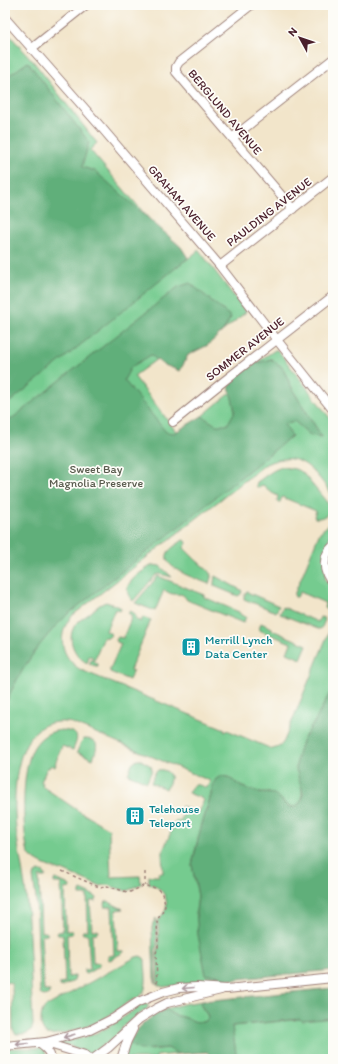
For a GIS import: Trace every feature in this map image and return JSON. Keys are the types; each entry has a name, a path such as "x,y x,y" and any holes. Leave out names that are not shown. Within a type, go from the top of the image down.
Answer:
{"street":[{"path":"31,49 86,5"},
{"name":"BERGLUND AVENUE","path":"251,5 179,62 176,67 176,72 292,209"},
{"name":"GRAHAM AVENUE","path":"5,18 220,266 333,410"},
{"path":"232,138 333,59"},
{"name":"PAULDING AVENUE","path":"220,266 333,177"},
{"name":"SOMMER AVENUE","path":"173,422 333,296"},
{"path":"333,546 329,549 324,565 326,573 333,583"},
{"path":"42,1042 85,1055 92,1059 108,1048 140,1019 167,1003 227,989 333,978"},
{"path":"5,1046 42,1042 90,1030 114,1018 138,1002 179,988 227,989"},
{"path":"156,995 157,1008"},
{"path":"121,1059 126,1041 140,1019"},
{"path":"42,1042 50,1054 51,1059"}],"path":[{"path":"62,870 99,887 107,886 126,892 145,886 150,886 157,888 162,894 165,902 163,910 157,920 158,945 156,954 156,995"},
{"path":"145,872 145,886"}],"green space":[{"name":"Sweet Bay Magnolia Preserve","path":"5,30 33,61 97,143 90,150 185,261 199,250 246,312 223,331 231,317 195,331 134,376 178,434 249,377 310,435 322,437 294,392 282,367 271,359 254,364 275,350 280,353 333,422 333,496 313,471 298,461 289,459 278,460 266,464 73,615 64,629 63,644 65,652 74,665 81,670 225,729 224,731 226,732 227,730 272,749 282,744 284,741 333,622 333,687 315,721 302,741 302,800 296,807 291,807 285,804 280,798 267,792 259,792 242,787 228,777 212,786 211,795 192,865 198,896 196,911 206,974 220,976 227,980 163,987 158,985 158,922 165,911 166,898 158,888 149,884 149,876 159,876 159,873 163,873 162,853 176,820 180,822 184,812 180,811 182,806 195,812 199,812 204,800 198,796 188,793 190,789 196,785 207,788 210,781 72,723 52,723 37,730 26,744 20,761 16,781 15,820 27,903 33,1025 31,1031 22,1034 16,1034 13,1030 12,983 5,982"},
{"path":"28,62 89,142 82,167 95,171 181,247 188,258 5,406 5,78"},
{"path":"190,283 231,317 223,331 208,345 188,355 180,371 162,364 151,355 131,367 124,380 166,432 174,433 202,416 216,425 227,425 235,411 229,386 235,377 254,364 271,359 282,367 294,392 322,437 310,435 294,421 284,424 292,436 68,614 58,624 40,645 24,668 5,705 5,424 178,287"},
{"path":"283,467 302,472 330,506 331,510 328,514 315,518 314,516 316,511 282,497 278,503 278,496 263,485 259,488 256,486 257,482 276,469"},
{"path":"333,521 333,541 329,544 325,579 333,588 333,597 331,606 327,610 324,608 325,603 300,592 297,597 294,595 320,532"},
{"path":"183,540 187,543 184,548 212,574 209,584 176,569 167,560 169,551"},
{"path":"154,565 160,566 172,577 160,574 156,575 133,601 129,597 127,589 130,582 140,573"},
{"path":"158,576 204,595 204,597 239,612 241,615 246,617 243,623 187,600 180,594 172,594 164,590 155,611 135,603"},
{"path":"215,576 241,590 241,594 238,596 214,586"},
{"path":"247,592 279,606 276,612 244,599"},
{"path":"106,602 120,607 121,609 120,611 115,609 106,631 111,635 108,638 104,637 94,661 98,664 98,666 96,666 89,664 93,657 89,656 87,663 78,656 73,647 71,636 72,630 80,620 99,605"},
{"path":"283,607 318,622 320,617 324,618 325,620 322,627 318,629 280,614"},
{"path":"130,611 134,613 136,617 135,619 141,622 143,617 151,620 130,670 133,671 129,680 110,672 110,669 121,644 116,640 118,637 123,638 132,616 128,613"},
{"path":"261,623 272,628 272,630 307,645 301,659 287,653 291,643 259,630"},
{"path":"333,687 333,970 227,980 220,976 206,975 198,935 196,911 198,896 192,865 211,795 212,786 216,779 221,776 228,777 242,787 259,792 274,794 285,804 291,807 296,807 302,800 303,793 296,769 297,757 302,741 315,721"},
{"path":"62,730 75,734 77,738 75,745 73,750 62,746 55,767 51,765 47,768 41,782 43,783 42,786 77,810 109,829 111,877 140,876 141,884 127,891 107,885 99,886 62,870 61,871 43,864 28,853 25,829 24,798 27,769 30,757 34,747 43,737 50,733"},
{"path":"84,739 89,739 95,742 96,748 93,759 77,752 81,742"},
{"path":"137,760 141,760 151,766 152,770 147,782 128,774 132,764"},
{"path":"158,770 163,770 169,774 170,780 166,789 151,783 154,774"},
{"path":"39,871 46,875 45,877 39,877 41,932 46,932 48,934 41,936 44,991 50,991 48,995 44,996 41,995 40,992 36,899 33,877 35,873"},
{"path":"56,879 69,885 71,888 65,889 66,931 72,931 73,933 67,935 68,977 75,976 75,978 74,981 61,987 59,984 65,983 63,935 58,935 57,933 63,931 61,883 54,883 54,880"},
{"path":"81,890 97,898 96,901 90,901 92,930 98,931 97,933 92,934 93,963 100,964 98,967 86,974 84,973 84,970 90,969 88,934 83,934 82,932 88,930 87,895 80,895"},
{"path":"107,901 123,909 116,910 118,951 124,952 110,960 108,959 108,956 114,955 112,907 105,907 105,903"},
{"path":"156,918 156,984 154,978 152,928"},
{"path":"140,956 145,960 146,980 144,991 139,997 90,1025 52,1035 47,1034 44,1031 41,1024 41,1019 45,1007"},
{"path":"333,988 333,1018 302,1021 300,1019 232,1026 237,1059 213,1059 207,1052 178,1054 168,1048 141,1050 135,1048 129,1043 136,1031 144,1023 166,1009 174,1015 203,1022 207,1020 208,1016 200,1004 203,1001"},
{"path":"203,1001 201,1002 202,1006 208,1020 202,1022 174,1015 166,1009 183,1004"},
{"path":"143,1004 148,1005 147,1009 128,1022 110,1041 89,1054 71,1046 57,1043 100,1032"},
{"path":"333,1016 333,1059 225,1059 212,1028"},
{"path":"129,1043 151,1050 168,1048 178,1054 156,1056 156,1059 124,1059"},
{"path":"40,1048 45,1050 47,1059 5,1059 5,1049"}],"place":[{"name":"Merrill Lynch Data Center","path":"191,647"},
{"name":"Telehouse Teleport","path":"135,816"}]}
